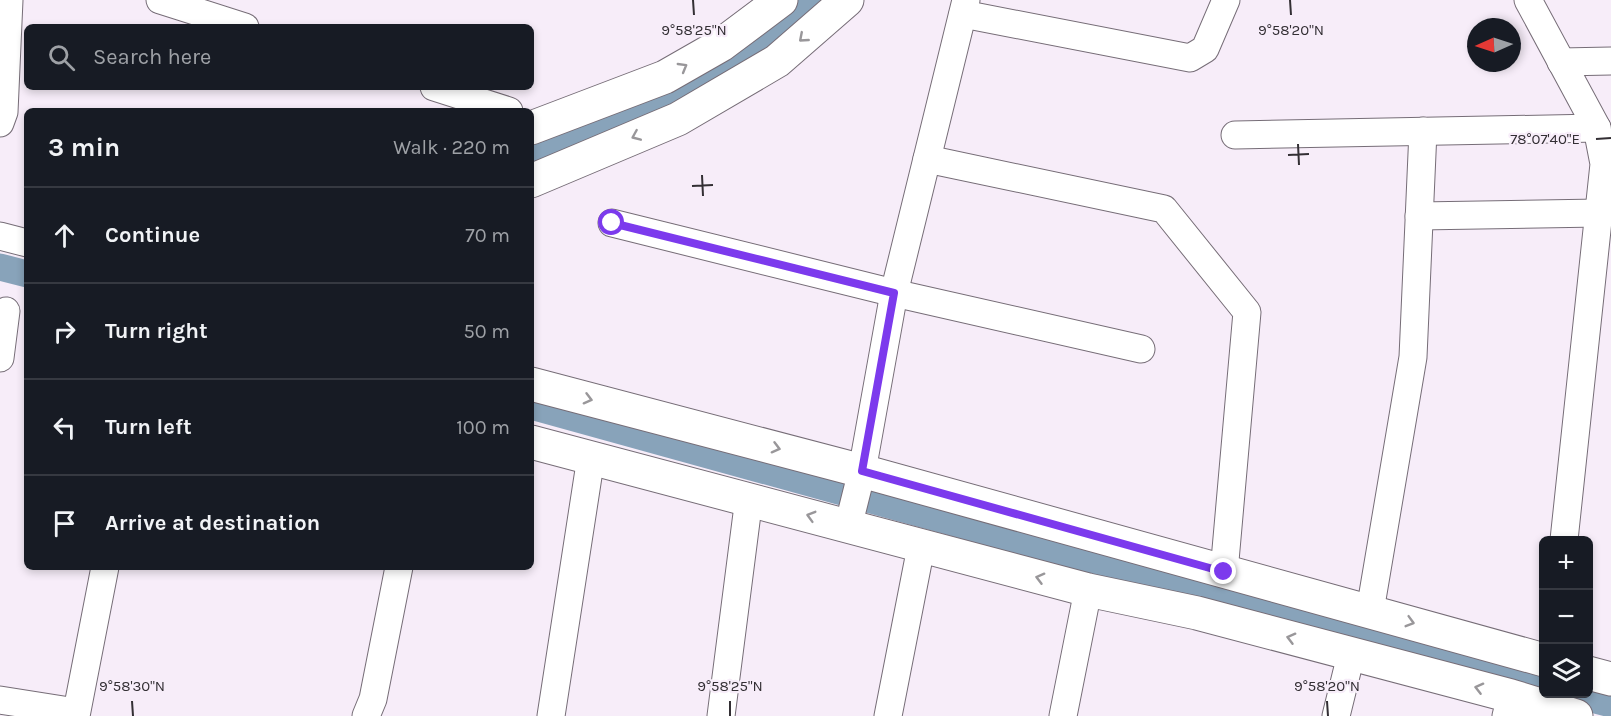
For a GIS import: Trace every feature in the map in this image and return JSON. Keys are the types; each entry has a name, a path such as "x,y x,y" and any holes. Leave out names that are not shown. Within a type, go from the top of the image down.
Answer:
{"main road":[{"path":"534,180 678,118 777,61 847,0"},
{"path":"535,123 666,77 721,45 777,1"},
{"path":"534,385 861,477 1370,611 1539,659"},
{"path":"534,443 749,498 849,520 921,547 1088,590 1197,613 1351,655 1508,706 1556,705"},
{"path":"1593,674 1611,679"}],"street":[{"path":"9,0 10,120"},
{"path":"160,0 236,24"},
{"path":"849,520 861,477 894,293 965,7 1190,58 1205,49 1226,0"},
{"path":"1528,0 1597,128 1608,164 1599,213 1564,536"},
{"path":"1561,62 1611,61"},
{"path":"443,90 500,108"},
{"path":"1235,135 1597,128"},
{"path":"1370,611 1413,357 1423,132"},
{"path":"927,159 1164,209 1247,312 1224,572"},
{"path":"1419,216 1599,213"},
{"path":"612,223 894,293 1141,349"},
{"path":"0,236 24,242"},
{"path":"0,358 11,312"},
{"path":"551,716 591,457"},
{"path":"721,716 749,498"},
{"path":"888,716 921,547"},
{"path":"0,700 76,714 104,570"},
{"path":"366,716 373,699 398,570"},
{"path":"1063,716 1088,590"},
{"path":"1336,716 1351,655"}],"waterway":[{"path":"534,153 673,97 746,60 814,0"},
{"path":"0,267 24,273"},
{"path":"534,407 1539,685"},
{"path":"1588,698 1611,704"}],"route":[{"path":"612,223 894,293 862,471 1224,572"}]}
